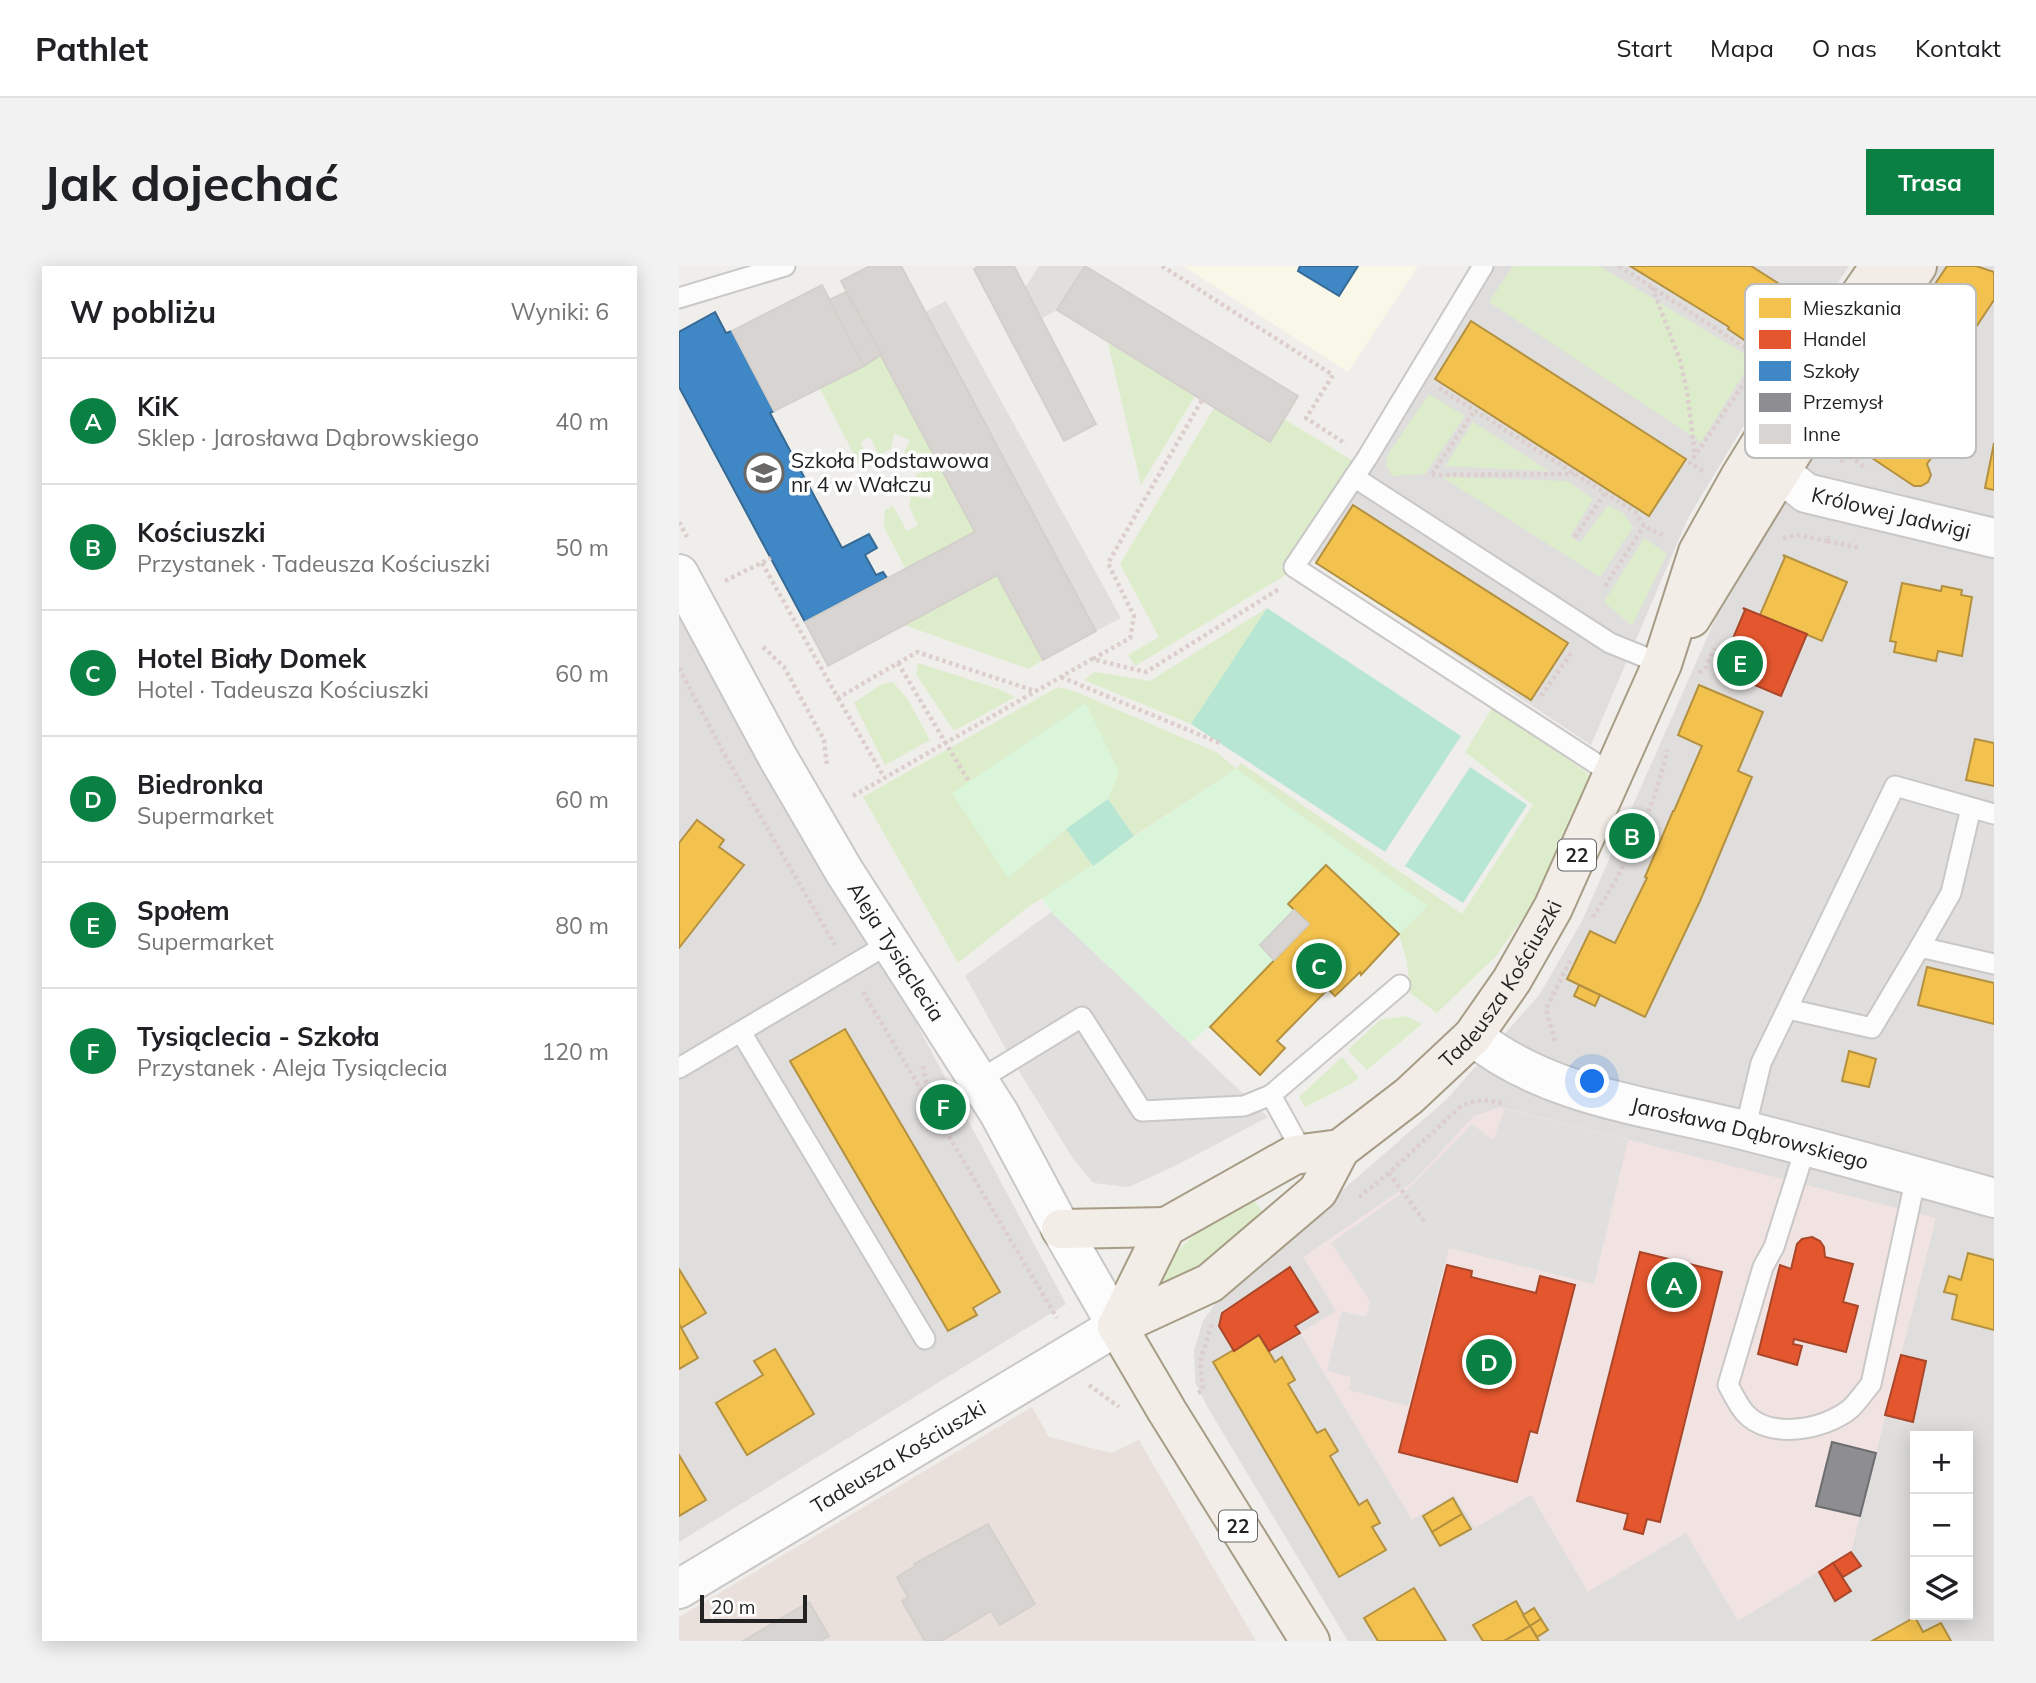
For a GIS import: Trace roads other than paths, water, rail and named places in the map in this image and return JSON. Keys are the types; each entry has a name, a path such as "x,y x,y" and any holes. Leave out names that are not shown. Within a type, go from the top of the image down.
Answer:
{"main road":[{"name":"Tadeusza Kościuszki","path":"1868,284 1880,266"},
{"name":"Tadeusza Kościuszki","path":"1905,284 1917,266"},
{"name":"Tadeusza Kościuszki","path":"1679,670 1698,552 1752,458"},
{"name":"Tadeusza Kościuszki","path":"1118,1326 1210,1283 1318,1191 1340,1149 1409,1096 1473,1036 1512,980 1553,908 1612,774 1679,670 1789,458"},
{"path":"1061,1229 1166,1227 1294,1155 1340,1149"},
{"path":"1118,1326 1166,1227"},
{"name":"22","path":"1118,1326 1167,1411 1310,1641"}],"street":[{"path":"1780,472 1781,458"},
{"name":"Królowej Jadwigi","path":"1780,472 1806,493 1994,538"},
{"name":"Aleja Tysiąclecia","path":"679,574 777,756 890,943 1009,1130 1061,1229 1118,1326"},
{"name":"Jarosława Dąbrowskiego","path":"1473,1036 1494,1053 1559,1083 1615,1100 1806,1146 1994,1198"},
{"name":"Tadeusza Kościuszki","path":"679,1589 1118,1326"}],"lane":[{"path":"679,298 785,266"},
{"path":"1483,266 1367,458 1294,567 1612,774"},
{"path":"1354,477 1610,643 1679,670"},
{"path":"1745,1130 1761,1063 1895,786 1994,814"},
{"path":"1788,1009 1872,1028 1951,893 1971,808"},
{"path":"679,1068 890,943"},
{"path":"1920,947 1994,964"},
{"path":"979,1080 1081,1017 1142,1111 1244,1106 1271,1095 1401,985"},
{"path":"741,1032 925,1339"},
{"path":"1271,1095 1303,1153"},
{"path":"1806,1146 1774,1247 1763,1267 1728,1385 1745,1412 1760,1425 1782,1431 1815,1426 1849,1410 1871,1384 1916,1177"}],"place":[{"name":"Szkoła Podstawowa nr 4 w Wałczu","path":"764,473"},
{"name":"Społem","path":"1740,663"},
{"name":"Kościuszki","path":"1632,836"},
{"name":"Hotel Biały Domek","path":"1319,966"},
{"name":"Tysiąclecia - Szkoła","path":"943,1107"},
{"name":"KiK","path":"1674,1285"},
{"name":"Biedronka","path":"1489,1362"}]}
